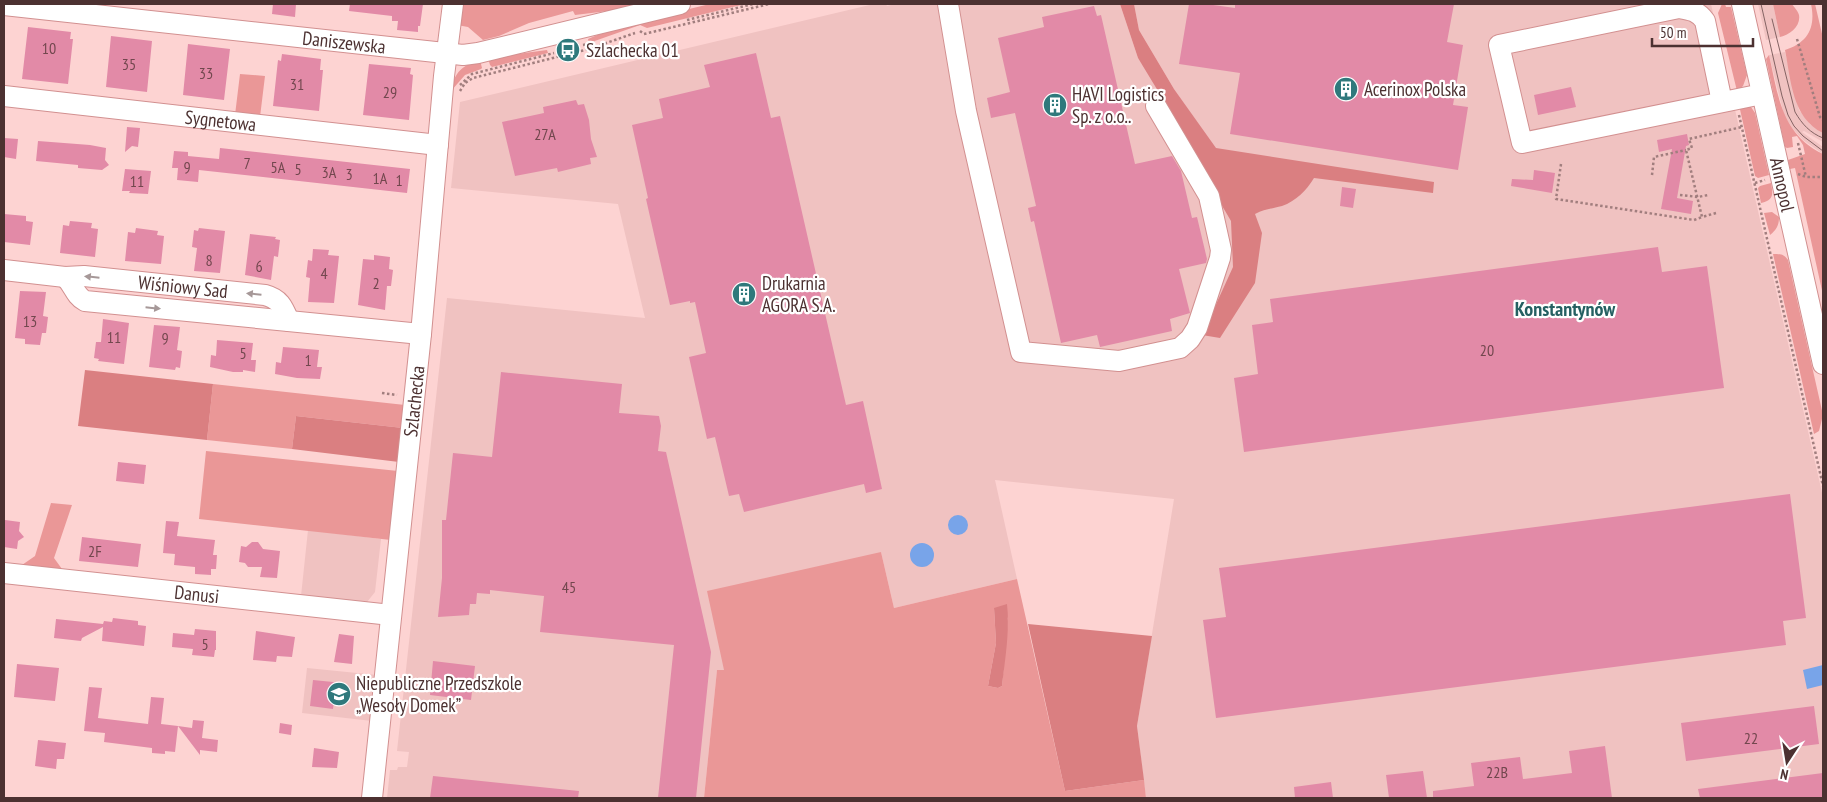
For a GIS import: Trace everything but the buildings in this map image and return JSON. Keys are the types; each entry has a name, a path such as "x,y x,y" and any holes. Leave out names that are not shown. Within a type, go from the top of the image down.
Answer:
{"street":[{"name":"Szlachecka","path":"372,798 421,334 453,4"},
{"name":"Daniszewska","path":"4,5 134,11 463,55 680,4"},
{"path":"948,4 966,111 1021,352 1120,361 1180,348 1190,340 1197,328 1221,250 1209,196 1156,106"},
{"name":"Annopol","path":"1742,4 1823,364"},
{"path":"1729,101 1705,21 1699,13 1690,10 1679,8 1499,45 1522,143 1729,101 1762,94"},
{"name":"Sygnetowa","path":"4,96 438,145"},
{"name":"Wiśniowy Sad","path":"4,270 65,276 71,282 76,295 85,301 421,334"},
{"name":"Danusi","path":"4,573 391,615"}],"path":[{"path":"458,96 466,83 473,78 589,49 640,32 753,4"},
{"path":"582,46 636,29 644,34 769,4"},
{"path":"1796,39 1820,117 1823,120"},
{"path":"455,92 465,79 472,74 556,52"},
{"path":"1729,101 1742,127 1823,486"},
{"path":"1652,175 1654,157 1692,148 1689,139 1742,127"},
{"path":"1798,143 1806,177"},
{"path":"1686,150 1702,217"},
{"path":"1561,164 1556,199 1694,220 1716,213"},
{"path":"1794,173 1806,177 1823,177"},
{"path":"1755,183 1771,179"},
{"path":"1680,195 1698,197 1708,195"},
{"path":"382,393 399,395"}],"shaded area":[{"path":"460,4 647,4 575,15 573,11 529,23 499,36 483,40 468,27 457,25"},
{"path":"710,4 745,4 647,28 640,25 589,43 588,39 618,26"},
{"path":"874,4 886,4 887,6 895,4 1120,4 1138,58 1151,77 1215,148 1174,89 1139,30 1134,4 1711,4 1823,497 1823,798 1146,798 1137,726 1174,499 995,480 1017,579 894,608 881,552 724,670 717,670 704,798 387,798 390,770 397,770 398,767 407,767 409,752 397,751 447,298 645,318 618,204 451,188 460,102"},
{"path":"1120,4 1134,4 1139,30 1174,89 1216,148 1434,182 1433,193 1314,178 1304,191 1292,201 1255,214 1262,233 1255,283 1220,338 1202,335 1233,267 1231,221 1191,153 1192,147 1138,58"},
{"path":"1722,4 1725,4 1726,7 1731,7 1747,75 1743,86 1737,91 1718,13"},
{"path":"1758,4 1773,4 1780,37 1766,40"},
{"path":"1773,4 1792,4 1799,15 1797,26 1780,37"},
{"path":"1811,4 1815,4 1823,38 1823,133 1805,118 1799,108 1791,85 1785,50 1799,43 1808,33 1812,20"},
{"path":"547,50 548,53 492,67 488,58"},
{"path":"1785,52 1799,110 1810,124 1823,133 1823,142 1804,131 1802,132 1823,147 1823,154 1803,140 1784,115 1769,55"},
{"path":"1769,55 1779,99 1790,124 1798,136 1809,146 1823,154 1823,295 1795,168 1790,169 1788,160 1805,154 1803,145 1797,136 1792,137 1793,147 1785,147 1766,59"},
{"path":"480,60 482,68 465,75 451,91 454,79 460,70"},
{"path":"240,74 265,76 260,117 235,115"},
{"path":"1739,105 1751,107 1755,113 1769,175 1758,178 1755,176"},
{"path":"1771,183 1772,196 1761,203 1758,188"},
{"path":"1772,212 1779,217 1779,220 1777,228 1770,235 1764,213"},
{"path":"1773,254 1782,255 1788,260 1823,415 1819,431 1814,434"},
{"path":"85,370 213,384 207,440 78,426"},
{"path":"213,384 405,405 403,428 296,416 292,449 207,440"},
{"path":"296,416 403,428 399,462 292,449"},
{"path":"206,451 398,471 391,540 199,519"},
{"path":"51,503 72,505 54,558 62,569 22,565 35,556"},
{"path":"308,530 381,539 375,592 367,602 301,596"},
{"path":"881,552 894,608 1017,579 1065,791 1144,780 1146,798 704,798 717,670 724,670 707,591","holes":["994,608 1008,618 1002,686 998,688 988,686 996,643"]},
{"path":"1007,604 1006,655 1002,686 998,688 988,686 996,643 994,608"},
{"path":"1028,624 1152,636 1137,726 1144,780 1065,791"},
{"name":"Niepubliczne Przedszkole „Wesoły Domek”","path":"307,668 377,675 372,721 302,713"}],"water":[{"path":"958,515 965,518 968,525 965,532 958,535 951,532 948,525 951,518"},
{"path":"922,543 931,546 934,555 931,564 922,567 913,564 910,555 913,546"},
{"path":"1823,665 1823,685 1807,689 1803,670"}],"tram line":[{"path":"1761,4 1788,115 1794,126 1803,136 1823,151"},
{"path":"1772,19 1795,112 1807,128 1823,138"}],"place":[{"name":"Szlachecka 01","path":"568,50"},
{"name":"Acerinox Polska","path":"1346,89"},
{"name":"HAVI Logistics Sp. z o.o..","path":"1055,105"},
{"name":"Drukarnia AGORA S.A.","path":"744,294"},
{"name":"Niepubliczne Przedszkole „Wesoły Domek”","path":"339,694"}],"district":[{"name":"Konstantynów","path":"1565,309"}]}
